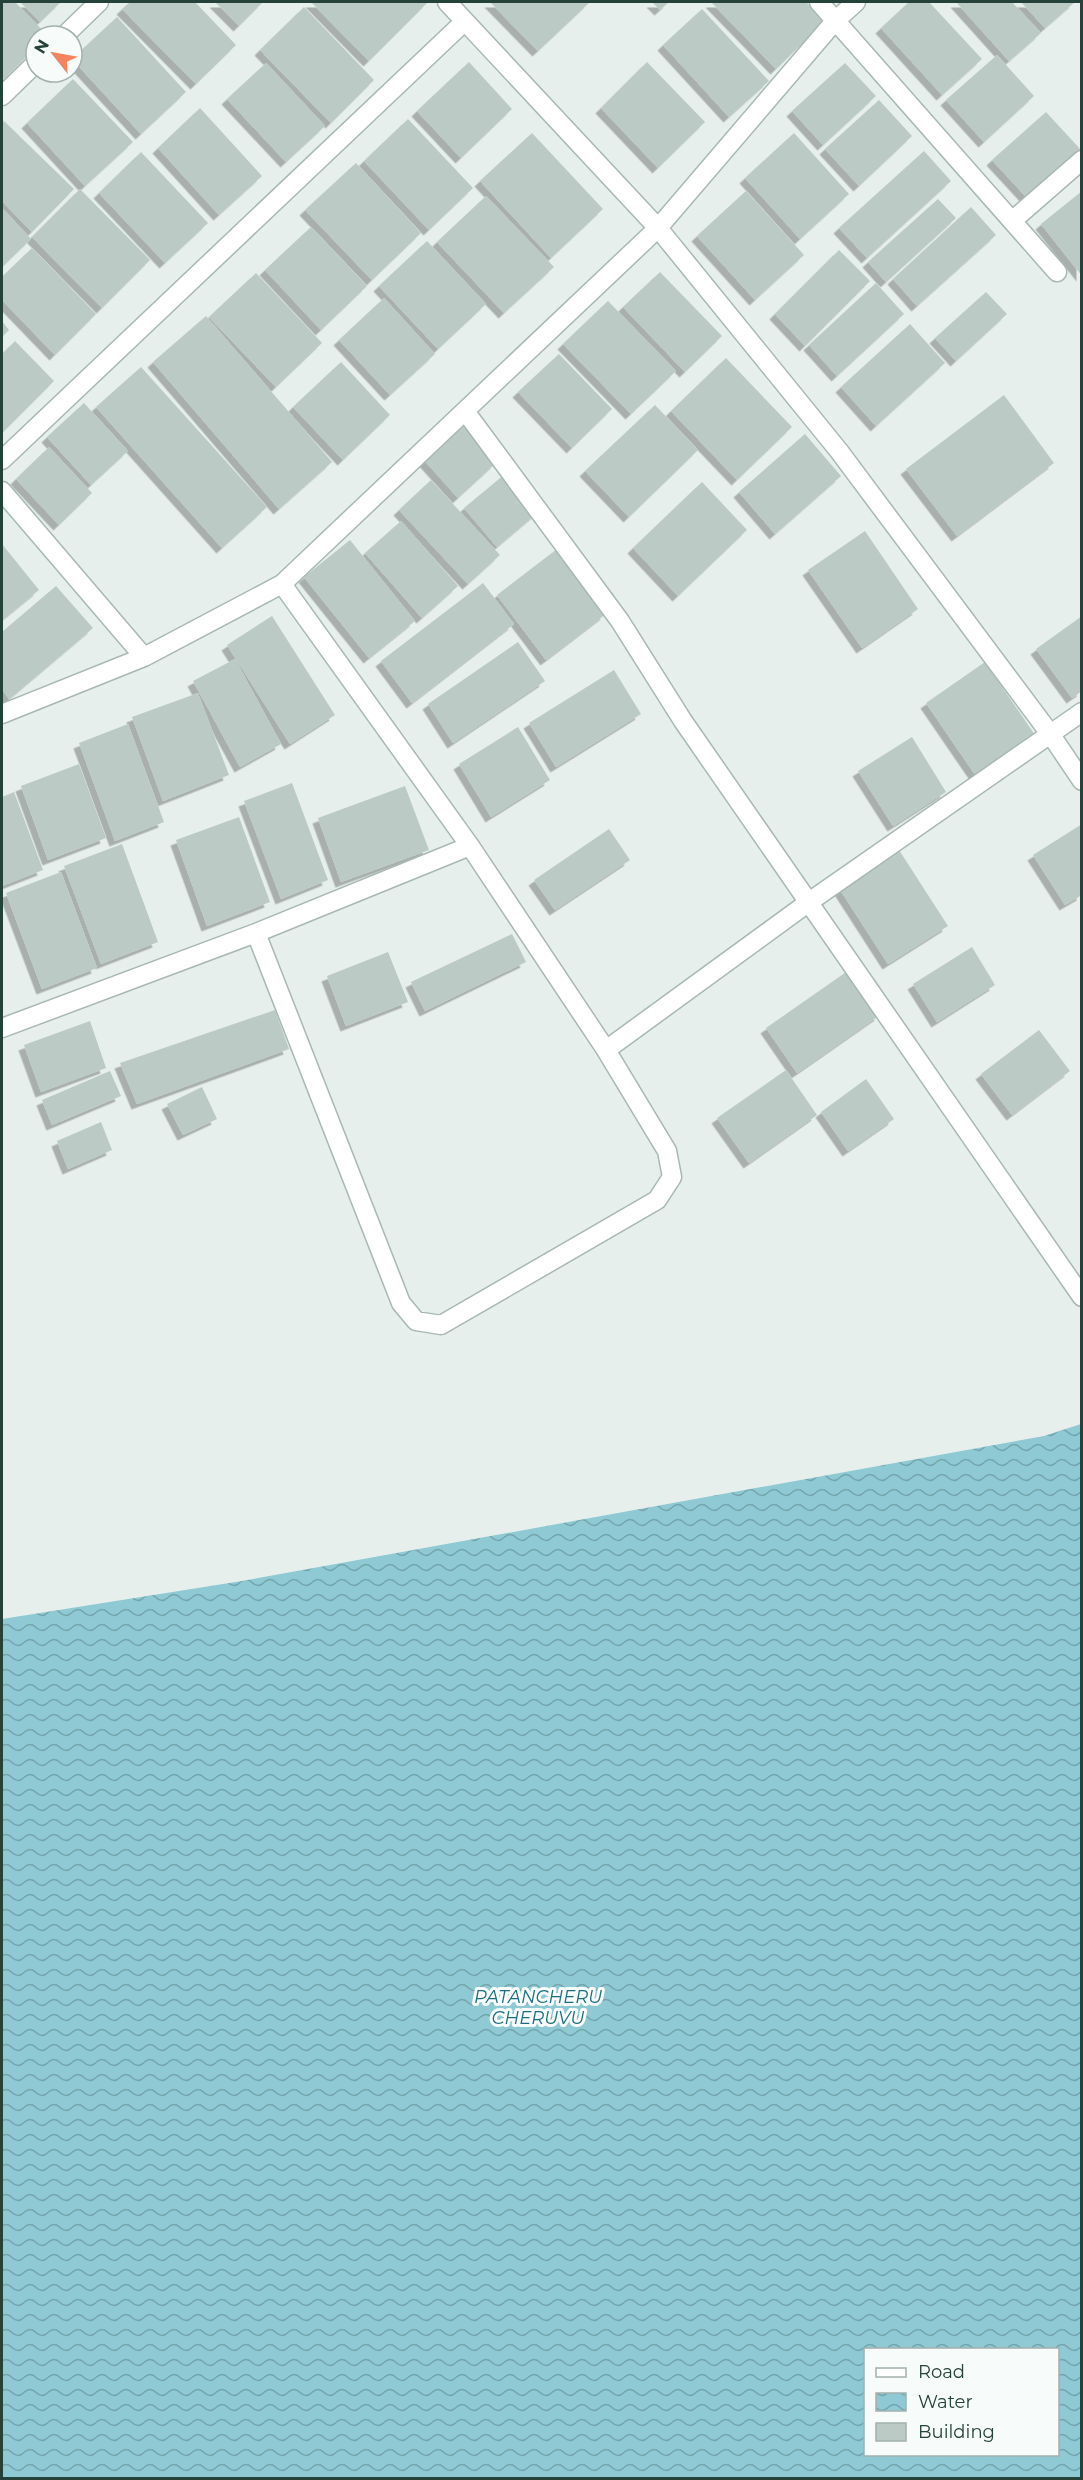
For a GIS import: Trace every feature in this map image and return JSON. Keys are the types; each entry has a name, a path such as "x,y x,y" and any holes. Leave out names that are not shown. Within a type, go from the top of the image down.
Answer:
{"street":[{"path":"76,24 99,2"},
{"path":"447,2 658,228 839,451 1051,735 1082,781"},
{"path":"819,2 1057,272"},
{"path":"2,714 144,657 282,584 658,228 835,21 856,2"},
{"path":"2,460 464,22"},
{"path":"2,96 24,75"},
{"path":"1012,221 1082,160"},
{"path":"465,411 620,621 683,721 1082,1297"},
{"path":"2,491 144,657"},
{"path":"256,933 401,1303 416,1322 441,1325 657,1200 672,1178 667,1151 606,1050 470,846 282,584"},
{"path":"606,1050 808,902 1082,712"},
{"path":"2,1028 256,933 470,846"}],"water":[{"name":"PATANCHERU CHERUVU","path":"1081,1424 1081,2478 2,2478 2,1619 242,1581 1044,1436"}],"building":[{"path":"2,2 15,2 36,24 24,24 24,59 2,81"},
{"path":"20,2 61,2 40,22"},
{"path":"130,2 195,2 236,45 196,84 122,9"},
{"path":"215,2 263,2 239,26"},
{"path":"311,2 428,2 369,61"},
{"path":"490,2 590,2 538,51"},
{"path":"652,2 669,2 660,10"},
{"path":"711,2 806,2 825,21 776,69"},
{"path":"909,2 929,2 982,59 942,95 881,28"},
{"path":"956,2 1012,2 1041,33 1009,61"},
{"path":"1021,2 1075,2 1045,28"},
{"path":"304,7 374,80 331,123 260,50"},
{"path":"702,9 769,81 729,117 663,45"},
{"path":"117,17 186,92 141,134 84,72 84,48"},
{"path":"997,55 1034,96 984,142 946,100"},
{"path":"469,62 512,109 461,158 417,111"},
{"path":"647,62 705,122 658,168 601,108"},
{"path":"266,63 325,126 286,162 227,99"},
{"path":"845,63 876,96 823,145 792,111"},
{"path":"68,84 78,84 133,142 85,186 27,123"},
{"path":"879,100 912,136 859,186 825,149"},
{"path":"200,108 262,176 219,215 158,148"},
{"path":"1046,112 1081,150 1028,199 992,160"},
{"path":"408,119 473,188 429,230 364,161"},
{"path":"4,121 74,189 32,232 2,201 2,123"},
{"path":"532,133 603,209 551,258 480,181"},
{"path":"794,133 849,194 800,239 745,178"},
{"path":"924,151 951,181 867,258 839,228"},
{"path":"141,152 208,223 165,263 99,193"},
{"path":"356,163 421,233 372,280 305,210"},
{"path":"80,189 150,260 102,308 32,237"},
{"path":"746,191 804,255 755,300 697,236"},
{"path":"1082,191 1082,276 1041,224"},
{"path":"486,196 554,267 504,313 437,242"},
{"path":"938,199 956,218 886,282 868,262"},
{"path":"971,207 996,235 917,306 893,279"},
{"path":"2,208 31,239 2,267"},
{"path":"311,227 367,286 321,330 265,270"},
{"path":"427,241 486,304 438,349 379,286"},
{"path":"32,248 96,314 55,355 2,300 2,277"},
{"path":"839,250 870,281 805,346 775,314"},
{"path":"660,272 722,336 685,372 623,307"},
{"path":"256,273 322,343 276,387 209,317"},
{"path":"876,283 904,314 837,376 809,345"},
{"path":"986,292 1007,314 956,361 935,338"},
{"path":"384,298 435,354 390,395 339,340"},
{"path":"608,301 676,371 631,414 563,344"},
{"path":"206,316 332,462 279,509 153,362"},
{"path":"2,321 9,330 2,337"},
{"path":"910,324 945,363 876,426 841,387"},
{"path":"15,341 54,381 2,433 2,354"},
{"path":"559,354 612,409 572,448 518,392"},
{"path":"726,358 792,427 737,480 671,411"},
{"path":"341,362 390,415 343,460 293,407"},
{"path":"141,367 267,507 222,548 96,407"},
{"path":"1004,395 1054,463 957,536 906,469"},
{"path":"84,403 128,451 91,485 47,437"},
{"path":"655,405 698,450 629,517 585,471"},
{"path":"462,425 496,463 458,498 424,460"},
{"path":"805,434 841,476 775,534 739,492"},
{"path":"49,447 92,493 59,525 16,479"},
{"path":"505,474 537,513 497,547 464,508"},
{"path":"431,480 500,555 468,584 399,510"},
{"path":"702,482 747,530 678,596 633,548"},
{"path":"401,521 458,586 422,618 365,553"},
{"path":"865,531 918,609 862,648 808,570"},
{"path":"350,540 415,621 369,658 304,577"},
{"path":"2,544 39,590 2,620"},
{"path":"557,549 606,614 546,660 497,595"},
{"path":"483,583 514,624 412,703 381,661"},
{"path":"56,586 93,628 9,699 2,689 2,632"},
{"path":"272,616 335,715 290,744 227,645"},
{"path":"1082,616 1082,691 1072,698 1036,649"},
{"path":"518,642 545,681 453,743 428,704"},
{"path":"235,659 281,744 240,767 193,681"},
{"path":"985,662 1035,735 976,776 926,703"},
{"path":"614,670 641,714 556,767 529,723"},
{"path":"198,693 229,775 163,801 132,717"},
{"path":"128,724 164,822 115,841 79,743"},
{"path":"518,727 550,780 491,817 459,764"},
{"path":"912,737 946,792 893,826 858,771"},
{"path":"79,764 106,838 48,860 21,786"},
{"path":"292,783 328,880 281,899 244,801"},
{"path":"405,786 429,850 341,882 318,818"},
{"path":"14,792 43,870 2,886 2,797"},
{"path":"239,817 270,902 207,926 176,840"},
{"path":"1082,824 1082,895 1065,905 1033,855"},
{"path":"609,829 630,860 555,910 534,880"},
{"path":"122,844 158,942 101,964 64,866"},
{"path":"899,850 948,926 888,964 839,888"},
{"path":"61,872 97,968 42,989 6,893"},
{"path":"512,934 526,962 425,1011 411,982"},
{"path":"972,947 995,985 937,1022 913,984"},
{"path":"388,952 408,1002 346,1026 327,976"},
{"path":"849,970 880,1015 797,1073 766,1028"},
{"path":"275,1010 289,1049 137,1104 120,1063"},
{"path":"90,1021 106,1068 41,1092 24,1045"},
{"path":"1039,1030 1070,1071 1012,1115 981,1074"},
{"path":"786,1070 817,1115 749,1163 717,1118"},
{"path":"110,1071 121,1096 52,1125 42,1100"},
{"path":"866,1079 894,1119 848,1151 821,1112"},
{"path":"202,1087 217,1119 183,1135 167,1104"},
{"path":"101,1122 112,1150 68,1169 57,1141"}]}
